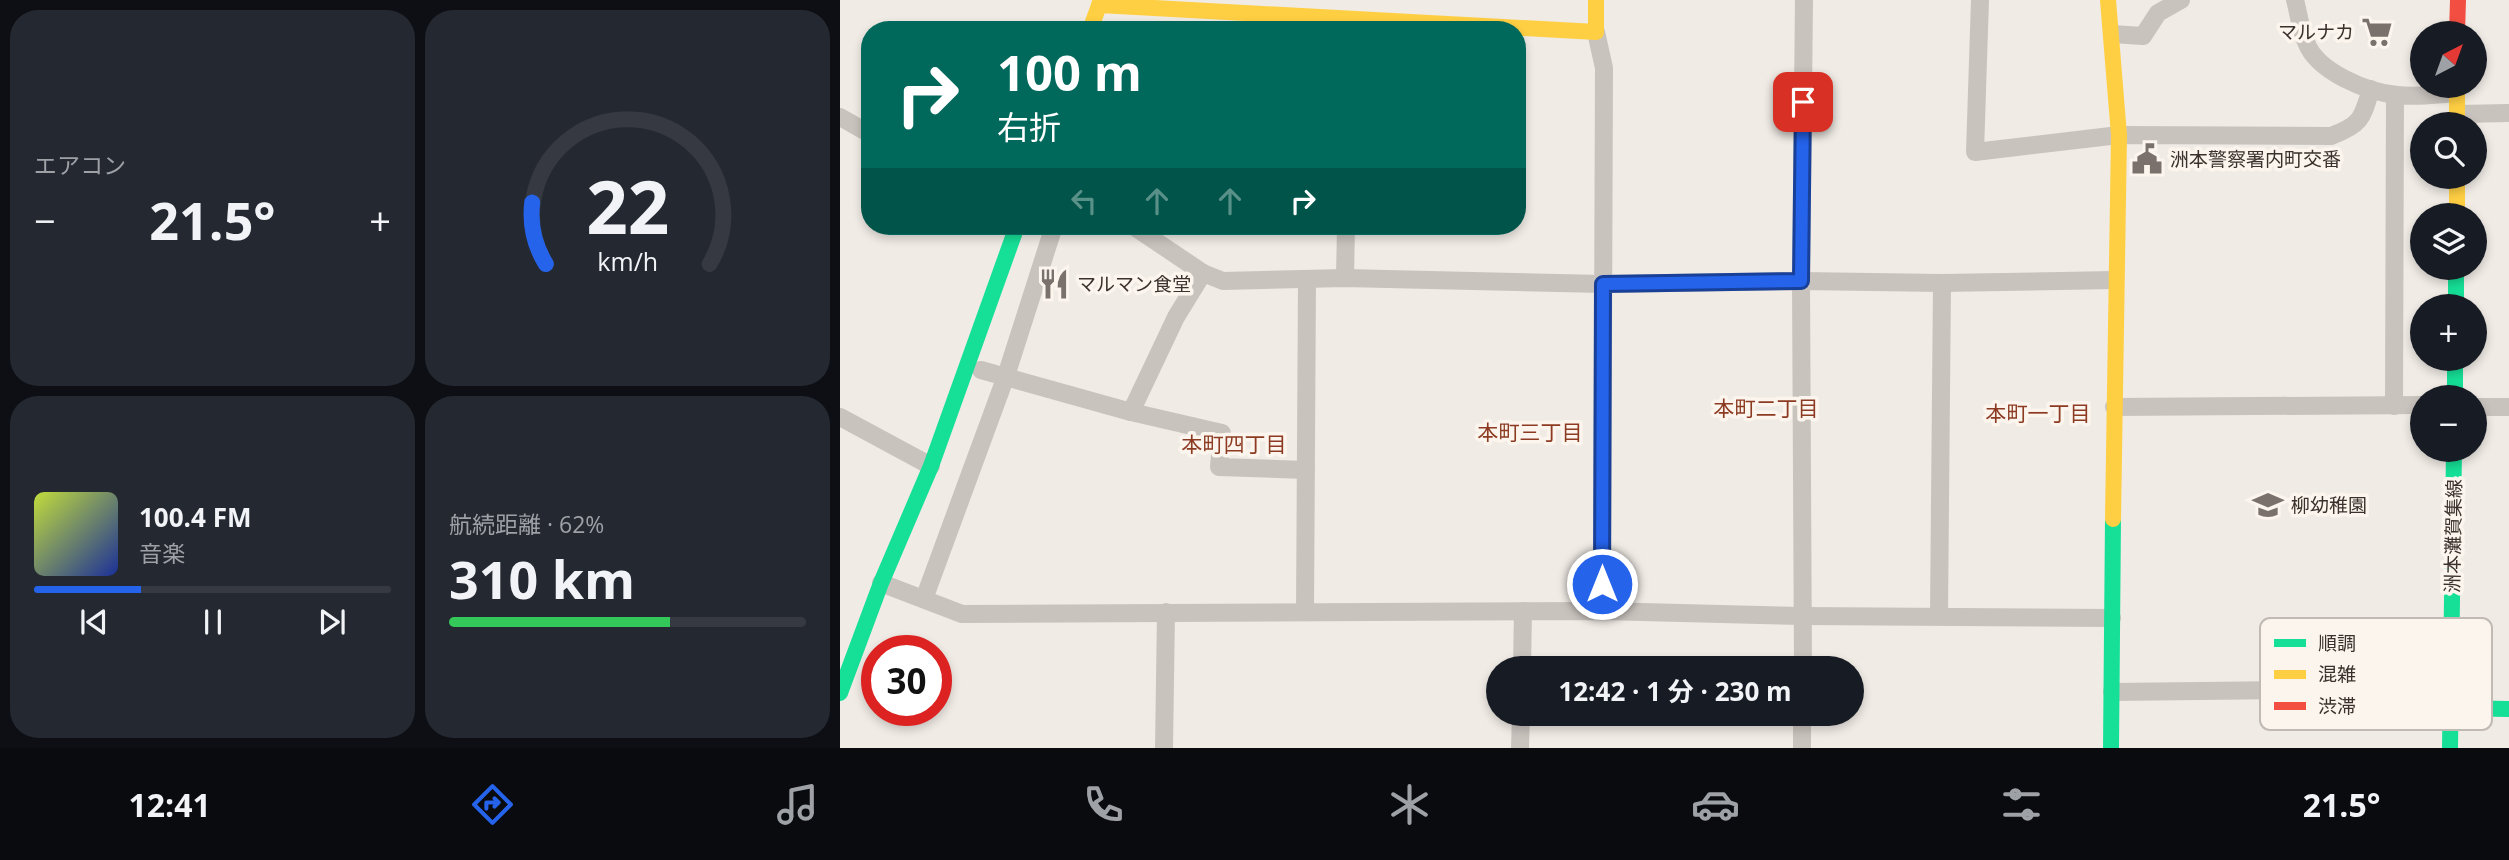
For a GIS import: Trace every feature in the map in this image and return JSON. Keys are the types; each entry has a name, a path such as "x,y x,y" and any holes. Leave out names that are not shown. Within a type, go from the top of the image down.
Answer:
{"street":[{"path":"1596,0 1596,32 1604,68 1602,611"},
{"path":"1802,656 1801,281 1804,0"},
{"path":"1980,0 1975,152 2119,135 2331,136 2352,128 2364,113 2371,89"},
{"path":"2108,0 2119,135 2113,407 2111,748"},
{"path":"2112,34 2143,36 2158,13 2181,0"},
{"path":"2295,0 2306,43 2315,58 2327,69 2371,89 2410,96"},
{"path":"2458,0 2458,21"},
{"path":"1093,21 1100,2 1316,21"},
{"path":"1526,30 1596,32"},
{"path":"2394,406 2395,95"},
{"path":"2487,116 2509,113"},
{"path":"840,117 861,129"},
{"path":"840,693 881,583 931,467 1014,235"},
{"path":"924,599 1006,376 1051,235"},
{"path":"1146,235 1203,273 1223,281 1345,278 1603,284 1801,281 1942,283 2115,279"},
{"path":"1345,278 1346,235"},
{"path":"1131,412 1175,317 1203,273"},
{"path":"1305,612 1307,280"},
{"path":"1939,615 1942,283"},
{"path":"981,370 1131,412 1222,433 1219,467 1306,470"},
{"path":"2113,407 2410,405"},
{"path":"2487,407 2509,407"},
{"path":"840,417 931,467"},
{"name":"洲本灘賀集線","path":"2451,618 2454,462"},
{"path":"881,583 962,614 1602,611 2112,618"},
{"path":"1522,656 1523,611"},
{"path":"1164,748 1166,612"},
{"path":"2112,692 2260,690"},
{"path":"1520,748 1521,726"},
{"path":"1802,726 1802,748"},
{"name":"洲本灘賀集線","path":"2450,730 2450,748"}],"traffic: fast":[{"path":"840,693 881,583 931,466 1014,235"},
{"path":"2456,280 2456,294"},
{"path":"2455,371 2455,385"},
{"path":"2452,618 2454,462"},
{"path":"2111,748 2113,519"},
{"path":"2492,709 2509,709"},
{"path":"2450,730 2450,748"}],"traffic: slow":[{"path":"1093,21 1101,0"},
{"path":"1526,28 1596,32 1596,0"},
{"path":"2108,0 2119,135 2113,519"},
{"path":"1099,5 1394,21"},
{"path":"2457,98 2457,112"},
{"path":"2457,189 2457,203"}],"traffic: jam":[{"path":"2457,21 2458,0"}],"place":[{"name":"マルナカ","path":"2377,32"},
{"name":"洲本警察署内町交番","path":"2147,159"},
{"name":"マルマン食堂","path":"1054,284"},
{"name":"柳幼稚園","path":"2268,505"}],"district":[{"name":"本町二丁目","path":"1766,408"},
{"name":"本町一丁目","path":"2038,413"},
{"name":"本町三丁目","path":"1530,432"},
{"name":"本町四丁目","path":"1234,444"}],"route":[{"path":"1602,584 1603,284 1801,281 1803,102"}]}
